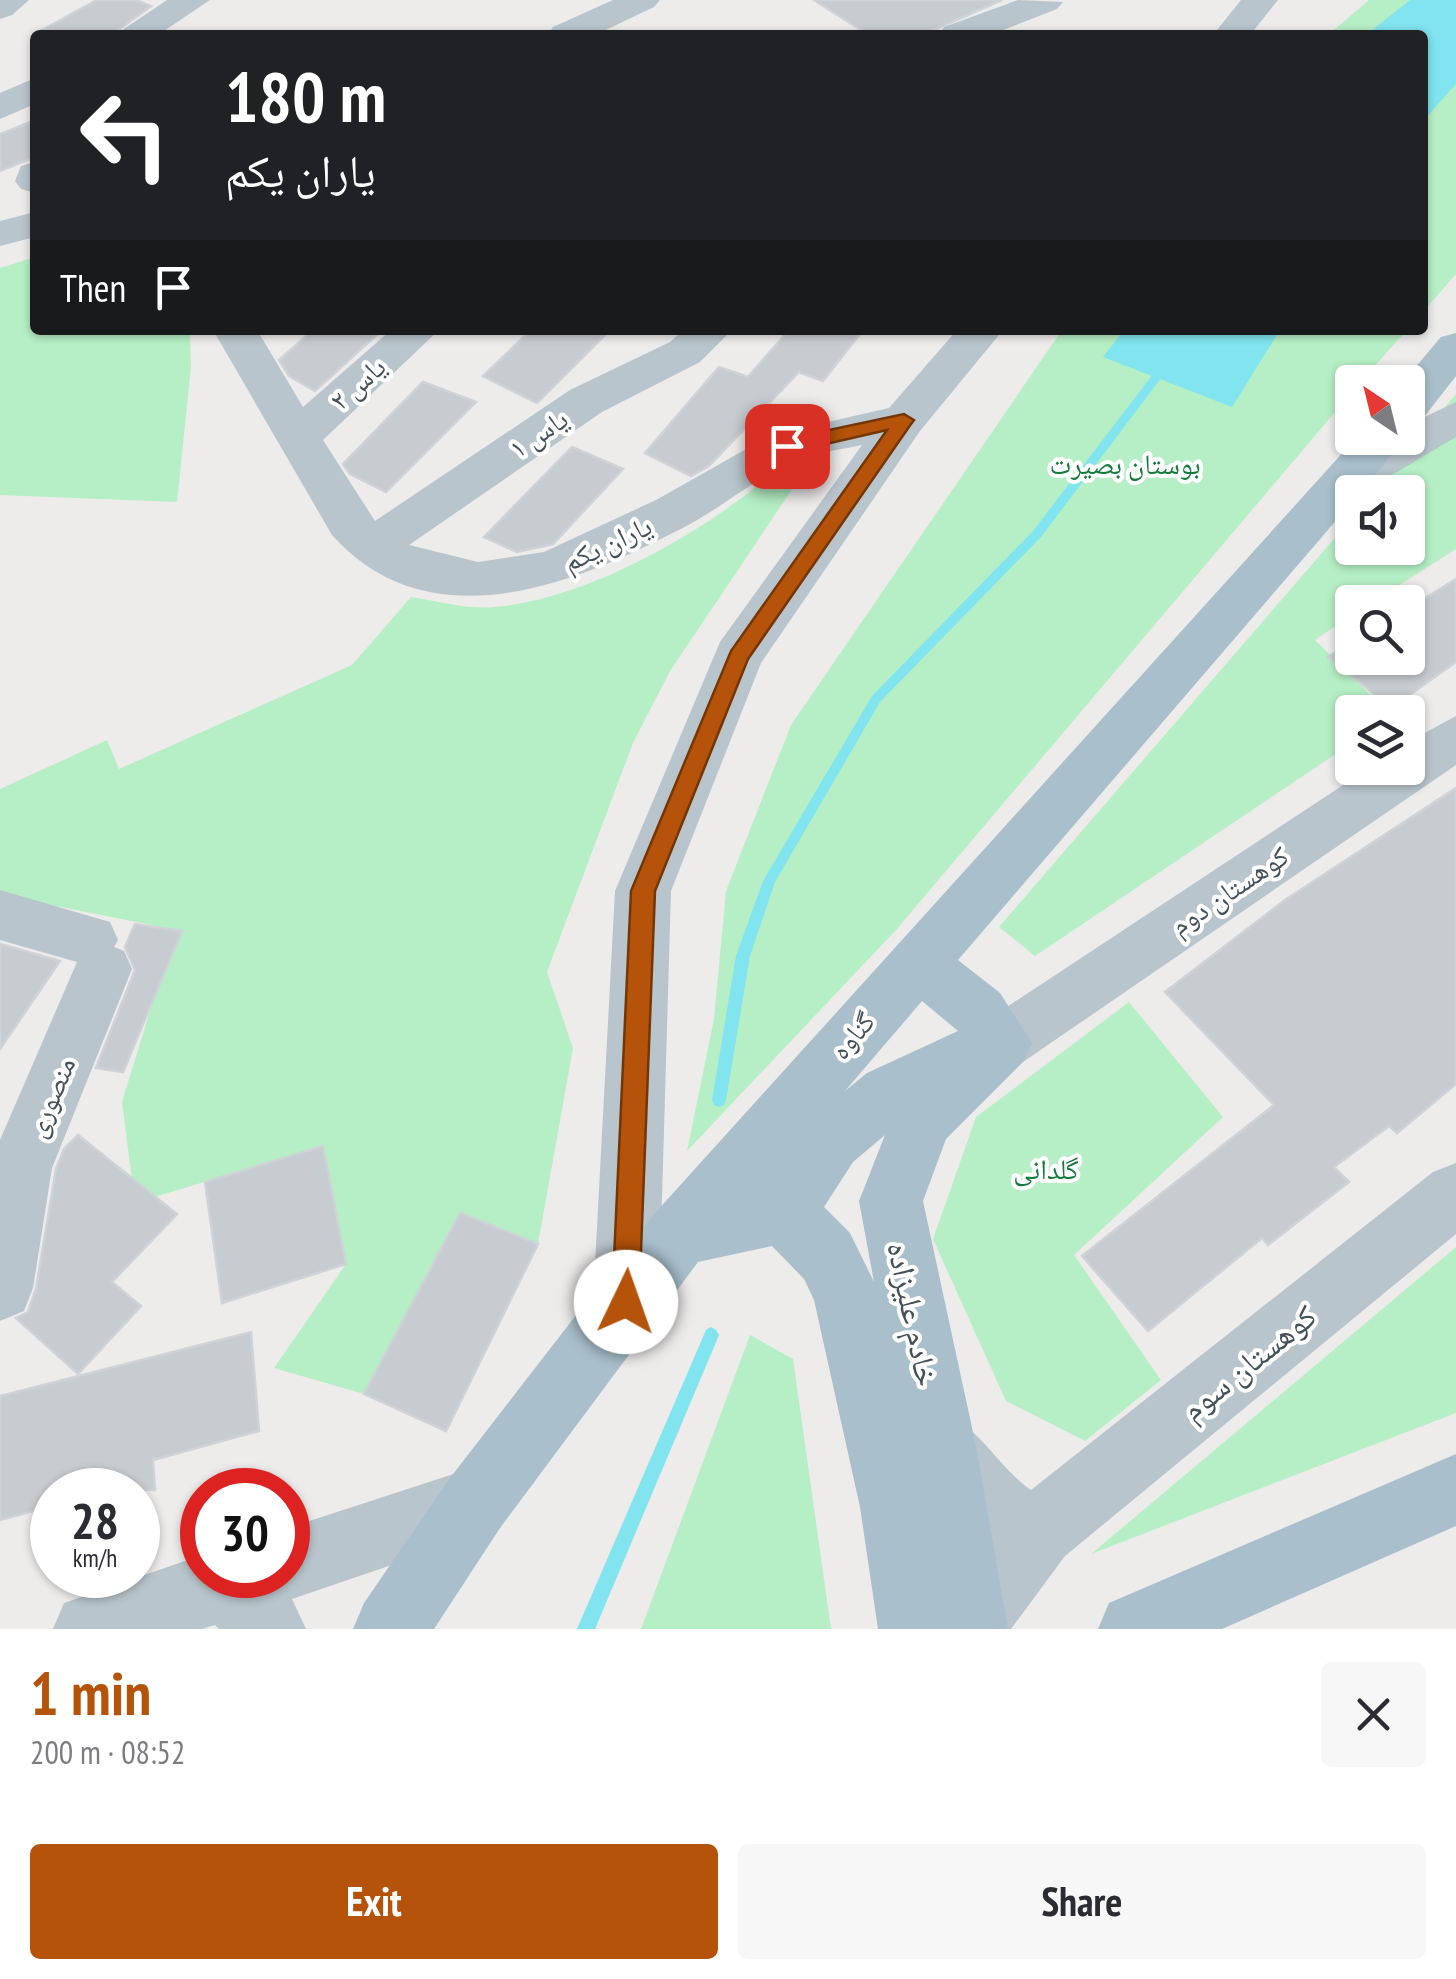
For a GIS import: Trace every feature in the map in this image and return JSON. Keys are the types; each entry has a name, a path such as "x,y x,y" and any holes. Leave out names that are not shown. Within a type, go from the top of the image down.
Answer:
{"main road":[{"path":"1425,385 1456,347"},
{"name":"گناوه","path":"1351,475 1368,455"},
{"name":"گناوه","path":"390,1629 476,1503 679,1234 916,961 1335,493"},
{"path":"679,1234 784,1212 831,1141 889,1093 940,1065 1002,1043 979,1012 916,961"},
{"name":"خادم علیزاده","path":"969,1627 940,1446 891,1202 922,1121 1002,1043"},
{"path":"761,1141 784,1212"},
{"name":"خادم علیزاده","path":"784,1212 827,1256 846,1294 896,1507 969,1627"},
{"path":"1135,1629 1456,1490"}],"street":[{"path":"0,8 12,0"},
{"path":"141,30 192,0"},
{"path":"577,30 642,0"},
{"path":"1235,30 1260,0"},
{"path":"970,30 1046,2"},
{"path":"0,108 30,92"},
{"path":"0,234 30,225"},
{"name":"یاران یکم","path":"238,335 349,523 371,547 406,566 478,580 553,568 673,512 787,446 904,420"},
{"name":"یاس ۲","path":"298,437 411,335"},
{"name":"یاس ۱","path":"371,547 586,401 684,352 704,335"},
{"path":"626,1302 643,891 738,656 904,420 976,335"},
{"path":"1353,475 1456,417"},
{"name":"کوهستان دوم","path":"1002,1043 1456,738"},
{"name":"منصوری","path":"0,915 96,955 20,1168 0,1288"},
{"name":"کوهستان سوم","path":"969,1627 1039,1530 1456,1194"},
{"path":"940,1446 1008,1522 1039,1530"},
{"path":"310,1568 476,1503"},
{"path":"90,1629 219,1598"}],"green space":[{"path":"1369,0 1456,0 1456,274 1428,306 1428,30 1334,30"},
{"path":"30,259 30,335 190,335 191,367 177,502 0,495 0,268"},
{"name":"بوستان بصیرت","path":"1059,335 1402,335 1375,365 1335,365 1335,412 896,930 687,1151 714,1019 726,891 791,725"},
{"path":"1456,394 1456,549 1400,585 1335,585 1335,626 1315,640 1335,660 1335,675 1350,675 1371,695 1335,695 1335,754 1035,956 999,927 1335,538 1335,565 1425,565 1425,475 1388,475 1405,455 1425,455 1425,431"},
{"path":"769,476 795,485 670,671 633,743 547,972 573,1048 538,1244 460,1213 364,1394 274,1368 346,1264 323,1146 135,1203 122,1102 153,1001 182,931 0,895 0,789 107,740 119,769 352,665 411,597 495,607 567,591 604,577 677,541"},
{"name":"گلدانی","path":"1129,1002 1223,1117 1074,1255 1161,1380 1085,1441 1006,1401 933,1239 976,1117"},
{"path":"1456,1247 1456,1413 1091,1554"},
{"path":"750,1335 793,1359 831,1629 641,1629"}],"water":[{"path":"1410,0 1456,0 1456,84 1428,115 1428,30 1372,30"},
{"path":"1120,335 1277,335 1232,407 1103,357"}],"building":[{"path":"97,0 136,0 151,6 118,30 42,30"},
{"path":"814,0 1002,0 933,30 861,30"},
{"path":"30,122 30,159 0,171 0,134"},
{"path":"307,335 377,335 315,391 289,376 279,360"},
{"path":"526,335 605,335 537,403 483,376"},
{"path":"785,335 859,335 823,381 799,372 709,466 691,476 645,453 719,367 748,377"},
{"path":"423,382 476,402 386,492 350,474 343,464"},
{"path":"572,447 623,469 553,544 517,552 484,537"},
{"path":"1456,579 1456,662 1409,695 1375,695 1350,675 1425,675 1425,598"},
{"path":"1456,788 1456,1084 1397,1133 1389,1126 1334,1167 1349,1182 1268,1245 1262,1238 1148,1331 1082,1256 1274,1105 1165,992 1285,900"},
{"path":"135,924 182,931 123,1072 96,1068 135,970 125,947"},
{"path":"0,944 60,961 0,1049"},
{"path":"78,1135 177,1214 112,1282 141,1306 78,1374 16,1318 28,1312 36,1289 56,1169 64,1149"},
{"path":"323,1146 346,1264 222,1303 205,1182"},
{"path":"460,1213 538,1244 446,1431 364,1394"},
{"path":"251,1332 259,1431 153,1460 154,1468 30,1468 30,1512 0,1520 0,1396"}],"waterway":[{"path":"719,1100 743,956 769,881 876,699 1037,534 1164,367"},
{"path":"586,1629 711,1335"}],"route":[{"path":"626,1302 643,891 738,656 904,420 787,446"}]}
